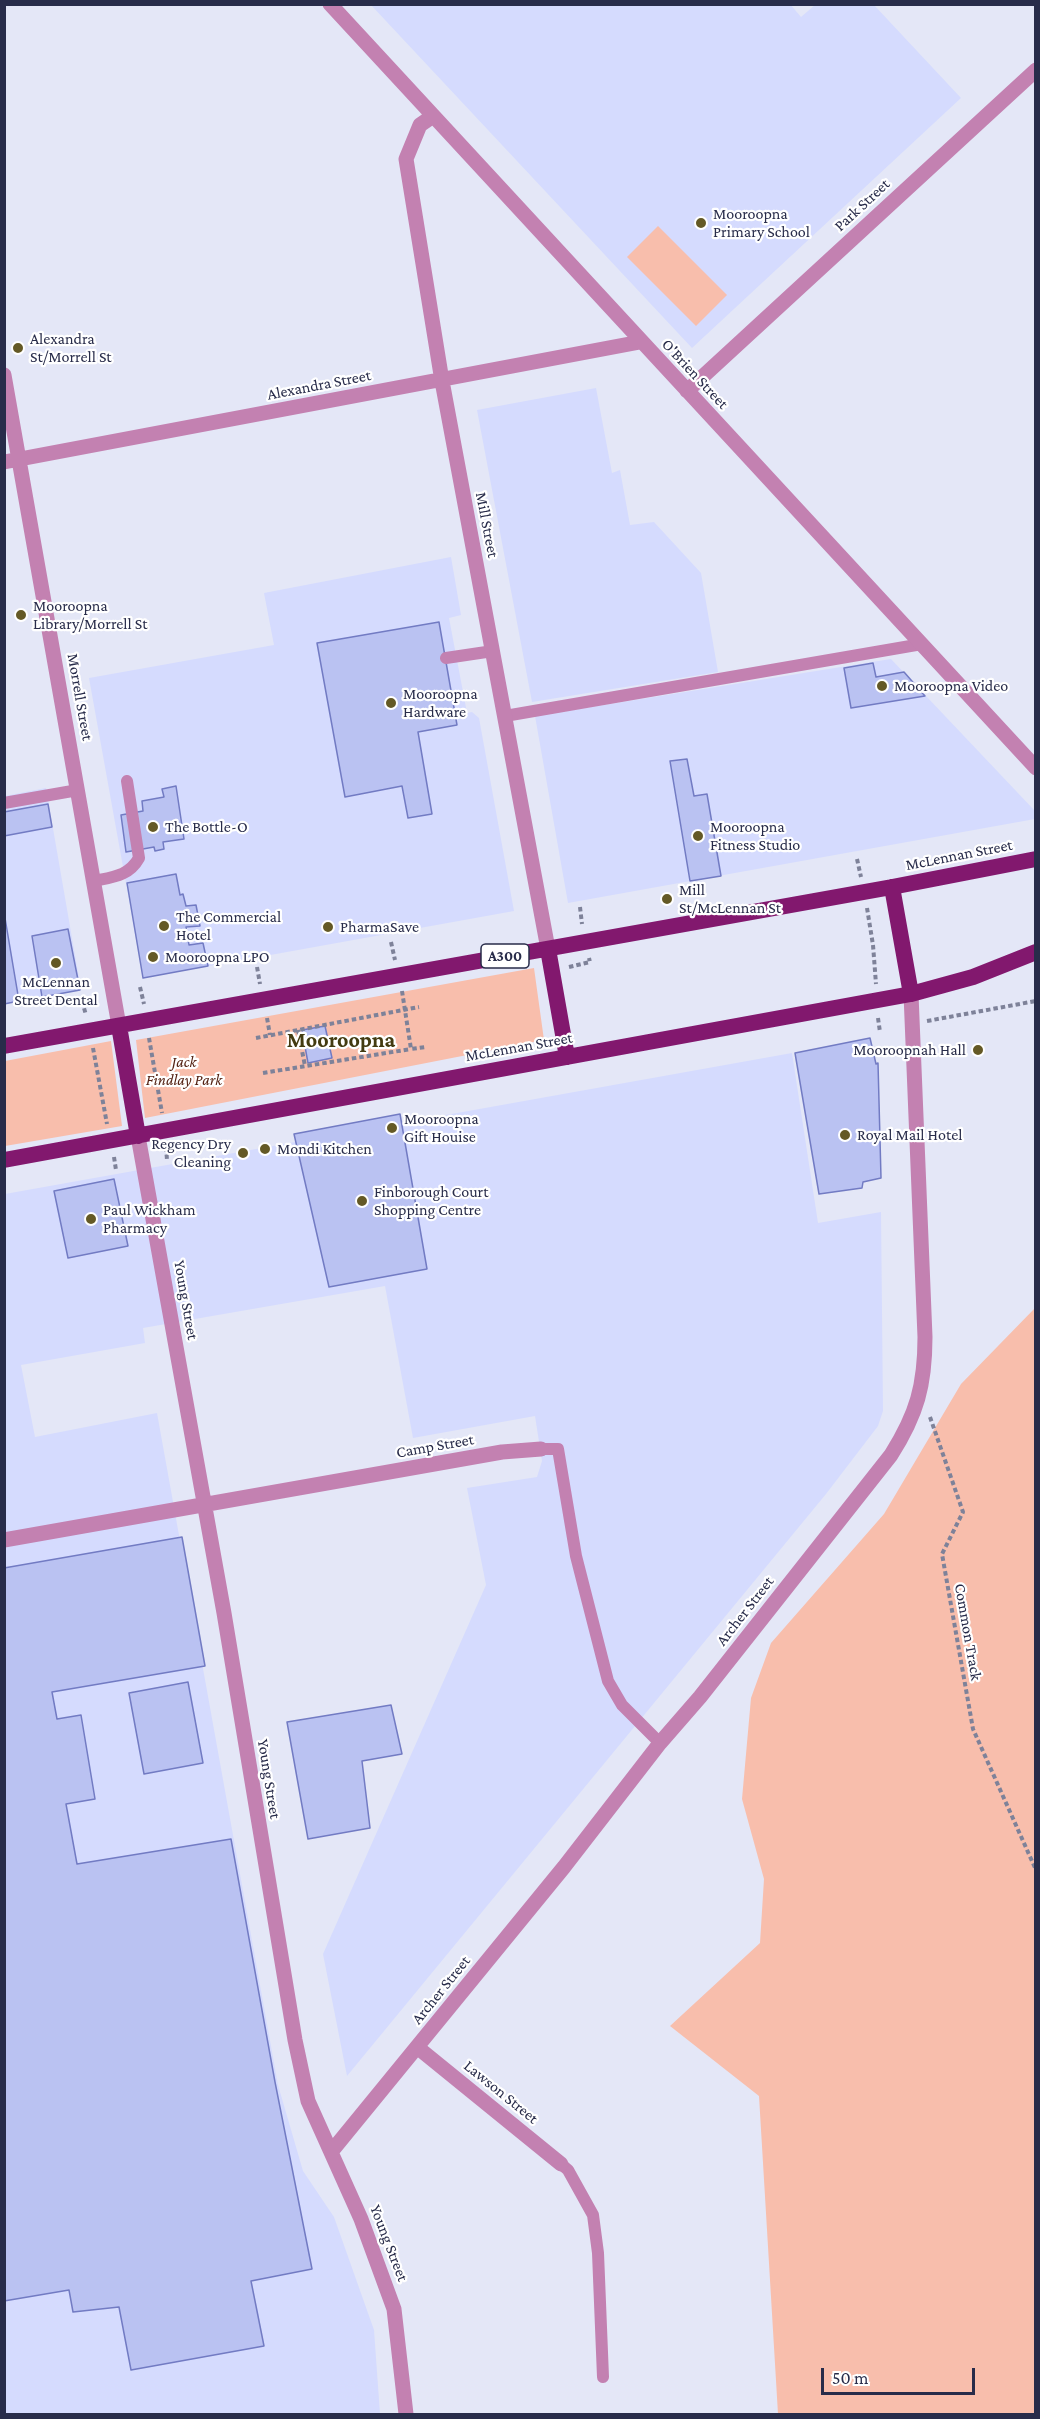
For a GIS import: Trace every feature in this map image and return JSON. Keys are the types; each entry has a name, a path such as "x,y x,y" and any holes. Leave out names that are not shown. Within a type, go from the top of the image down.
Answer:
{"highway":[{"name":"McLennan Street","path":"4,1046 892,887 1035,859"},
{"path":"892,887 911,994"},
{"path":"548,949 567,1057"},
{"name":"McLennan Street","path":"4,1160 911,994 973,977 1035,952"},
{"path":"119,1026 138,1136"}],"street":[{"name":"O'Brien Street","path":"330,4 1035,768"},
{"name":"Park Street","path":"687,391 1035,70"},
{"name":"Mill Street","path":"433,116 420,125 406,159 442,381 548,949"},
{"name":"Alexandra Street","path":"12,461 640,342"},
{"name":"Morrell Street","path":"4,375 12,461 78,790 119,1026"},
{"name":"Archer Street","path":"331,2152 564,1867 660,1743 700,1697 891,1455 914,1416 924,1379 925,1337 911,994"},
{"name":"Young Street","path":"138,1136 226,1624 294,2040 308,2101 361,2219 394,2309 406,2415"},
{"name":"Camp Street","path":"4,1540 502,1452 541,1449"},
{"name":"Lawson Street","path":"417,2047 561,2164"}],"lane":[{"path":"505,716 922,644"},
{"path":"446,658 493,651"},
{"path":"94,881 127,873 139,858 127,781"},
{"path":"4,803 78,790"},
{"name":"Camp Street","path":"541,1449 558,1449 576,1556 608,1681 622,1705 660,1743"},
{"path":"561,2164 568,2170 593,2215 598,2253 603,2377"}],"path":[{"path":"857,859 873,945 880,1032"},
{"path":"140,987 147,1020 167,1160"},
{"path":"82,1001 116,1170"},
{"path":"912,1024 1035,1001"},
{"path":"256,1038 419,1007"},
{"path":"405,1009 411,1049"},
{"path":"298,1030 305,1066"},
{"path":"263,1073 426,1047"},
{"name":"Common Track","path":"920,1397 930,1416 963,1512 942,1554 974,1729 1035,1870"}],"shaded area":[{"name":"Mooroopna Primary School","path":"790,4 801,17 815,5 874,5 961,98 692,348 371,5"},
{"path":"596,388 612,473 620,470 630,525 654,522 701,573 718,672 532,702 477,410"},
{"path":"451,557 461,615 449,618 467,713 472,712 479,718 514,911 143,978 89,678 274,645 264,593"},
{"path":"891,659 1035,811 1035,819 568,903 535,716"},
{"path":"46,788 81,990 5,1004 5,796"},
{"path":"792,1053 818,1223 881,1212 883,1411 878,1426 826,1494 347,2076 323,1954 486,1585 467,1488 537,1477 542,1461 535,1416 413,1438 385,1286 143,1328 145,1343 21,1365 35,1437 157,1413 278,2085 303,2171 334,2217 374,2330 380,2414 5,2414 5,1194"}],"green space":[{"path":"658,226 727,295 696,326 627,257"},
{"name":"Jack Findlay Park","path":"534,968 544,1040 145,1118 136,1040"},
{"name":"Jack Findlay Park","path":"111,1041 122,1126 5,1146 5,1061"},
{"path":"1035,1308 1035,2414 778,2414 759,2096 670,2026 760,1943 764,1879 742,1799 751,1698 771,1643 884,1514 961,1384"}],"building":[{"name":"Mooroopna Hardware","path":"439,622 457,725 418,732 432,814 408,818 402,786 345,797 317,643"},
{"name":"Mooroopna Video","path":"873,663 876,677 904,672 925,696 851,708 844,668"},
{"name":"Mooroopna Fitness Studio","path":"687,759 694,796 707,794 721,876 690,881 670,761"},
{"name":"The Bottle-O","path":"176,786 184,839 163,842 164,849 155,851 154,847 126,852 121,815 143,811 142,801 164,797 162,789"},
{"path":"48,804 52,827 4,836 4,812"},
{"name":"The Commercial Hotel","path":"176,874 180,895 183,894 186,906 196,905 200,926 186,927 189,945 203,943 208,966 143,978 127,883"},
{"path":"4,918 19,1001 4,1004"},
{"name":"McLennan Street Dental","path":"68,929 80,990 42,997 32,936"},
{"path":"325,1026 332,1058 308,1063 302,1030"},
{"name":"Royal Mail Hotel","path":"870,1038 876,1064 878,1063 881,1178 863,1182 862,1188 819,1194 795,1053"},
{"name":"Finborough Court Shopping Centre","path":"400,1114 427,1269 329,1287 294,1134"},
{"name":"Paul Wickham Pharmacy","path":"114,1179 128,1246 68,1258 54,1191"},
{"path":"182,1537 205,1666 52,1692 57,1719 81,1715 95,1799 66,1804 77,1864 231,1839 312,2269 251,2281 264,2346 131,2370 119,2307 73,2312 69,2290 4,2301 4,1568"},
{"path":"188,1682 203,1763 144,1774 129,1693"},
{"path":"391,1705 402,1754 362,1761 370,1828 308,1839 287,1722"}],"place":[{"name":"Mooroopna Primary School","path":"701,223"},
{"name":"Alexandra St/Morrell St","path":"18,348"},
{"name":"Mooroopna Library/Morrell St","path":"21,615"},
{"name":"Mooroopna Video","path":"882,686"},
{"name":"Mooroopna Hardware","path":"391,703"},
{"name":"The Bottle-O","path":"153,827"},
{"name":"Mooroopna Fitness Studio","path":"698,836"},
{"name":"Mill St/McLennan St","path":"667,899"},
{"name":"The Commercial Hotel","path":"164,926"},
{"name":"PharmaSave","path":"328,927"},
{"name":"Mooroopna LPO","path":"153,957"},
{"name":"McLennan Street Dental","path":"56,963"},
{"name":"Mooroopnah Hall","path":"978,1050"},
{"name":"Mooroopna Gift Houise","path":"392,1128"},
{"name":"Royal Mail Hotel","path":"845,1135"},
{"name":"Mondi Kitchen","path":"265,1149"},
{"name":"Regency Dry Cleaning","path":"243,1153"},
{"name":"Finborough Court Shopping Centre","path":"362,1201"},
{"name":"Paul Wickham Pharmacy","path":"91,1219"}],"district":[{"name":"Mooroopna","path":"341,1040"}]}
